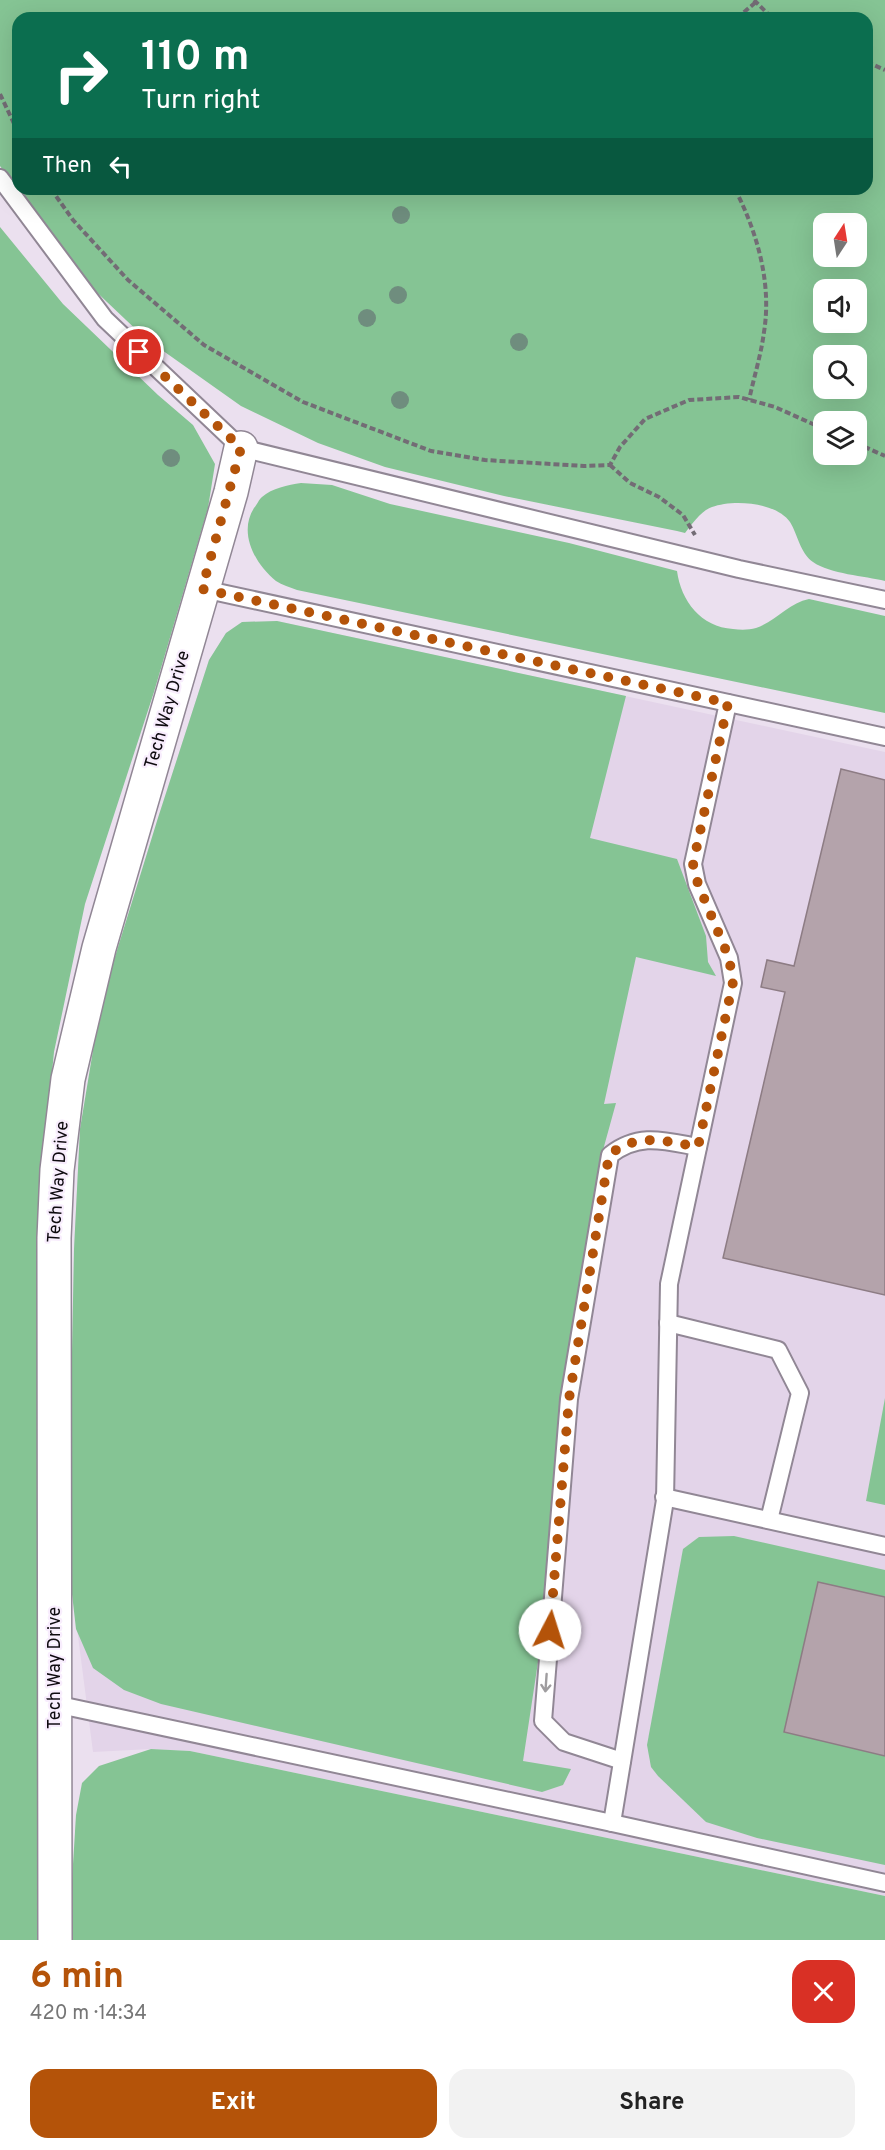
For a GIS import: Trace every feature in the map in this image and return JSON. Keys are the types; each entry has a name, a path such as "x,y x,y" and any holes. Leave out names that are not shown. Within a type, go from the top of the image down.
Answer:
{"street":[{"name":"Tech Way Drive","path":"55,1940 54,1238 57,1170 68,1079 99,948 241,448"}],"lane":[{"path":"0,178 12,194"},
{"path":"13,195 105,320 241,448 712,562 885,600"},
{"path":"202,589 885,737"},
{"path":"612,1822 664,1497 669,1284 733,982 729,958 698,884 693,864 728,703"},
{"path":"622,1761 564,1742 543,1721 569,1399 609,1155 620,1146 650,1139 698,1147"},
{"path":"668,1323 778,1350 801,1393 769,1520"},
{"path":"664,1497 885,1546"},
{"path":"55,1704 612,1822 885,1883"}],"path":[{"path":"743,12 755,1 766,12"},
{"path":"0,94 12,119"},
{"path":"55,195 73,220 128,280 204,345 303,402 431,451 485,460 584,466 609,465 630,483 659,496 683,516 712,562"},
{"path":"738,195 755,233 765,282 765,331 749,400"},
{"path":"609,465 620,447 645,419 688,399 739,397 775,407 813,424"},
{"path":"867,448 885,456"}],"shaded area":[{"path":"277,621 885,752 885,1896 190,1751 151,1749 93,1752 68,1559 74,1249 80,1129 157,821 209,660 226,633 242,622"}],"green space":[{"path":"0,0 885,0 885,581 838,572 813,562 802,549 790,522 783,515 765,506 731,503 712,507 700,515 685,533 504,496 385,467 318,443 241,406 145,338 88,284 22,195 873,195 873,12 12,12 12,182 0,166"},
{"path":"0,227 63,304 158,395 193,425 215,464 208,508 154,692 85,904 54,1052 38,1216 41,1940 0,1940"},
{"path":"301,483 332,485 390,504 569,543 677,571 683,592 694,611 702,618 722,627 742,630 756,628 795,604 809,599 885,616 885,713 286,586 268,574 256,557 248,538 249,518 266,494 275,489"},
{"path":"277,621 626,696 590,838 677,859 706,936 708,962 716,976 636,957 604,1104 616,1103 600,1161 563,1390 548,1596 523,1761 571,1769 563,1785 542,1792 161,1704 124,1690 93,1668 76,1629 68,1559 74,1249 80,1129 101,1002 209,660 226,633 242,622"},
{"path":"885,1398 885,1505 866,1501"},
{"path":"734,1536 885,1570 885,1865 757,1838 706,1822 651,1767 647,1745 683,1549 699,1537"},
{"path":"151,1749 190,1751 885,1896 885,1940 71,1940 76,1815 82,1783 99,1766"}],"building":[{"path":"841,769 885,780 885,1295 723,1258 785,992 761,987 767,960 794,966"},
{"path":"818,1582 885,1597 885,1756 784,1732"}],"route":[{"path":"139,352 241,448 231,492 202,589 728,703 693,864 698,884 729,958 733,982 698,1147 650,1139 620,1146 609,1155 569,1399 550,1630"}]}
